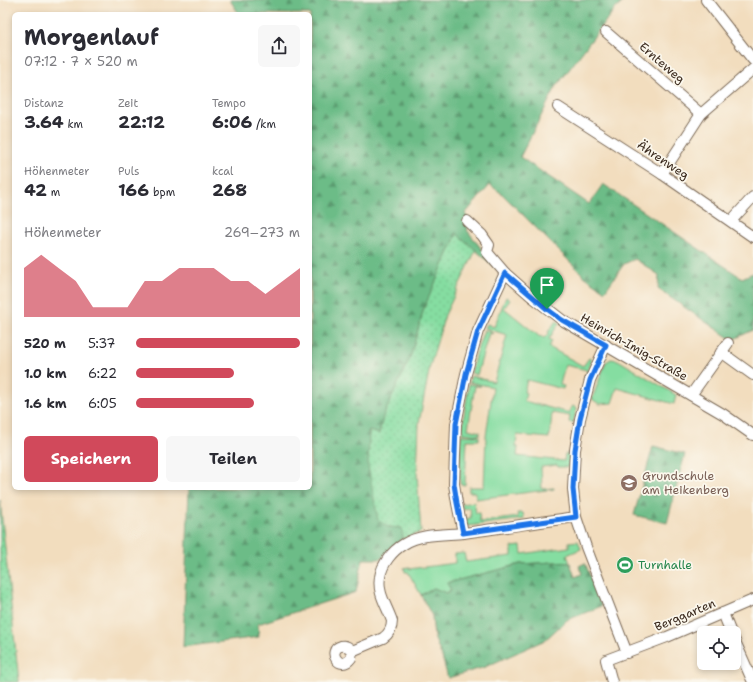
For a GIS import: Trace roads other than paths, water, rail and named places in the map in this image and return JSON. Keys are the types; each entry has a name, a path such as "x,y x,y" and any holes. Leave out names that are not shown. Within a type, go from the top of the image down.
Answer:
{"street":[{"path":"706,0 753,60"},
{"name":"Ernteweg","path":"606,32 701,114"},
{"path":"662,174 701,114 753,69"},
{"name":"Ährenweg","path":"558,106 662,174 753,237"},
{"path":"731,221 753,197"},
{"name":"Heinrich-Imig-Straße","path":"467,221 482,235 489,245 487,252 505,273 547,309 562,320 723,414 753,435"},
{"path":"463,533 454,484 456,424 466,374 478,331 505,273"},
{"name":"Heinrich-Imig-Straße","path":"691,395 728,344"},
{"path":"606,345 590,380 580,419 575,450 573,489 576,517 586,548 628,653"},
{"path":"721,352 753,375"},
{"path":"352,651 383,638 390,631 392,621 381,596 379,578 382,569 390,556 404,544 424,537 576,517"},
{"name":"Berggarten","path":"612,682 606,660 628,653 753,600"},
{"path":"723,613 728,626"},
{"path":"741,656 752,682"}],"place":[{"name":"Grundschule am Heikenberg","path":"629,483"},
{"name":"Turnhalle","path":"625,565"}]}
